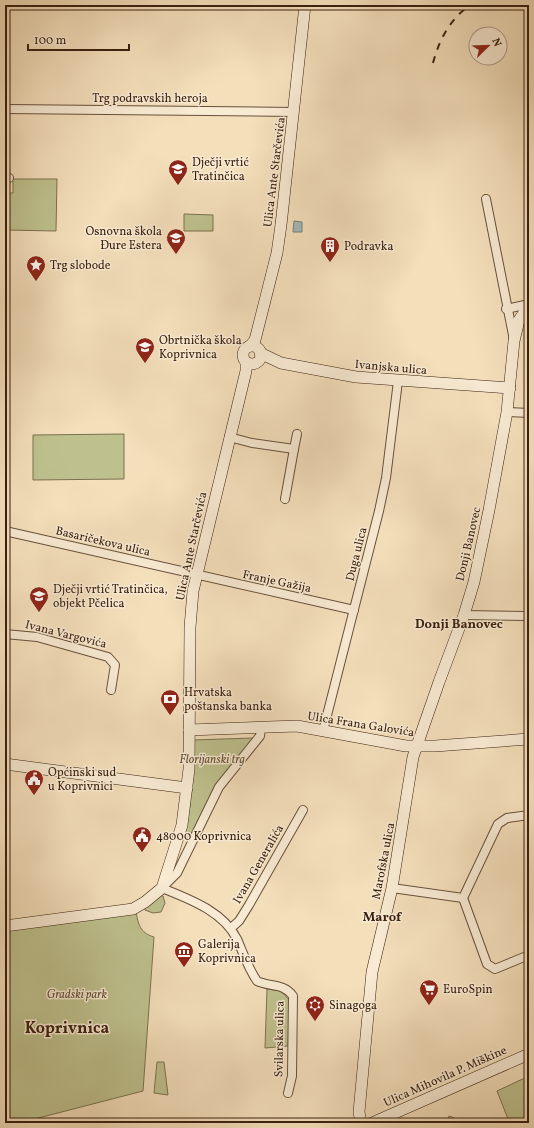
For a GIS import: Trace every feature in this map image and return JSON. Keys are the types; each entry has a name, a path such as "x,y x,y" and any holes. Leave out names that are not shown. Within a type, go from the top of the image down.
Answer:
{"main road":[{"name":"Ulica Ante Starčevića","path":"189,730 190,627 196,575 230,438 253,356 279,239 305,5"},
{"name":"Donji Banovec","path":"417,746 464,616 483,544 507,412 514,341 519,320 529,304"},
{"name":"Ivanjska ulica","path":"253,356 356,377 510,388"},
{"name":"Ulica Frana Galovića","path":"261,728 297,726 403,746 529,739"},
{"path":"5,926 133,909 146,902 162,888 178,839 187,788 189,730 261,728"},
{"name":"Marofska ulica","path":"361,1123 360,1112 371,978 392,888 412,762 417,746"},
{"path":"5,764 187,788"},
{"name":"Ulica Mihovila P. Miškine","path":"372,1123 529,1054"}],"street":[{"name":"Trg podravskih heroja","path":"5,109 294,112"},
{"name":"Donji Banovec","path":"486,199 506,308 514,341"},
{"path":"506,308 529,304"},
{"name":"Duga ulica","path":"324,731 381,505 398,381"},
{"path":"507,412 529,413"},
{"path":"285,499 297,434"},
{"path":"230,438 257,444 294,449"},
{"name":"Basaričekova ulica","path":"5,531 196,575"},
{"name":"Franje Gažija","path":"196,575 354,610"},
{"path":"464,616 529,616"},
{"name":"Ivana Vargovića","path":"5,634 37,637 108,657 115,665 111,690"},
{"path":"162,888 177,873 219,787 260,736 261,728"},
{"name":"Ivana Generalića","path":"231,928 239,921 249,905 303,810"},
{"path":"529,814 507,818 498,824 463,898 487,964 491,968 495,969 529,955"},
{"path":"178,839 188,843 192,840"},
{"name":"Svilarska ulica","path":"162,888 203,906 231,928 257,981 270,986 286,988 293,996 292,1076 288,1093"},
{"path":"392,888 463,898"}],"green space":[{"path":"10,179 57,179 56,231 5,230 5,193 13,193 13,181"},
{"path":"184,214 213,215 213,231 184,231"},
{"path":"124,434 124,479 33,480 33,435"},
{"name":"Florijanski trg","path":"253,738 215,786 189,839 184,838 190,805 193,740"},
{"path":"161,895 163,896 165,903 161,912 153,913 145,910 144,908"},
{"name":"Gradski park","path":"136,911 140,927 146,933 154,937 143,1091 19,1123 5,1123 5,930"},
{"path":"267,989 281,991 290,1001 288,1046 265,1048"},
{"path":"157,1062 164,1062 168,1095 154,1093"},
{"path":"529,1076 529,1123 500,1123 508,1119 497,1091"},
{"path":"449,1116 467,1123 446,1123"}],"water":[{"path":"294,221 302,222 302,232 293,232"}],"railway":[{"path":"433,63 438,46 451,23 470,5"}],"place":[{"name":"Dječji vrtić Tratinčica","path":"178,186"},
{"name":"Osnovna škola Đure Estera","path":"176,255"},
{"name":"Podravka","path":"330,263"},
{"name":"Trg slobode","path":"36,282"},
{"name":"Obrtnička škola Koprivnica","path":"145,364"},
{"name":"Dječji vrtić Tratinčica, objekt Pčelica","path":"39,613"},
{"name":"Hrvatska poštanska banka","path":"170,716"},
{"name":"Općinski sud u Koprivnici","path":"34,796"},
{"name":"48000 Koprivnica","path":"142,853"},
{"name":"Galerija Koprivnica","path":"184,968"},
{"name":"EuroSpin","path":"429,1006"},
{"name":"Sinagoga","path":"315,1022"}],"district":[{"name":"Donji Banovec","path":"459,623"},
{"name":"Marof","path":"382,916"},
{"name":"Koprivnica","path":"67,1027"}]}
